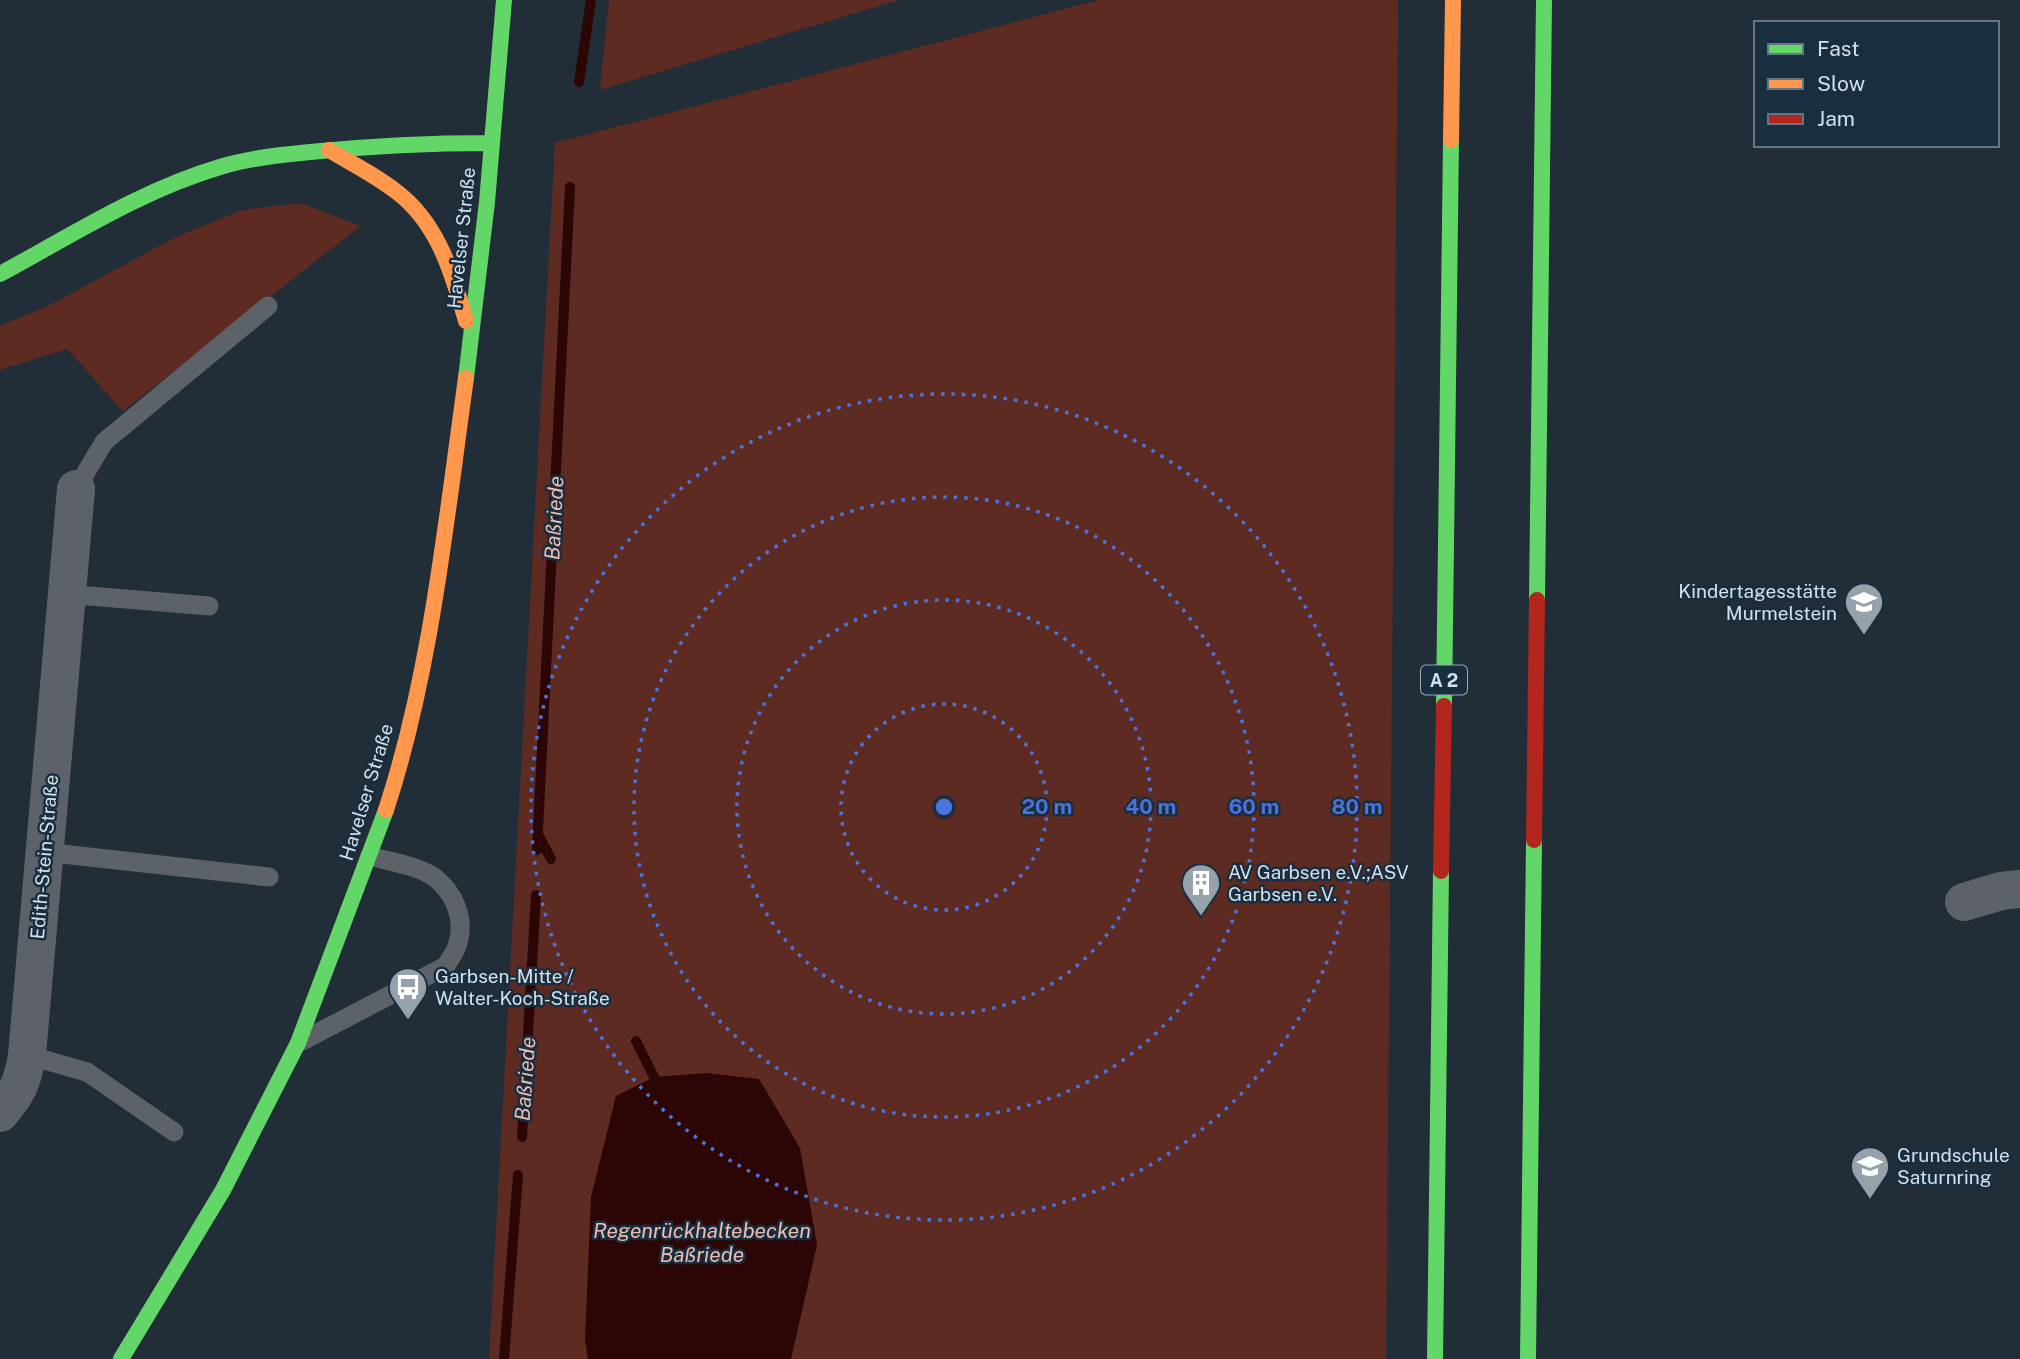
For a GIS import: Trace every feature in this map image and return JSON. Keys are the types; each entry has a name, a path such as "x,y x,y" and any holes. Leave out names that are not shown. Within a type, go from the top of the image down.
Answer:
{"main road":[{"name":"Havelser Straße","path":"121,1359 223,1190 298,1043 370,856 404,755 439,575 471,338 504,0"},
{"name":"A 2","path":"1434,1359 1453,0"},
{"path":"1528,1359 1544,0"},
{"path":"0,274 166,186 212,169 264,157 414,142 491,143"},
{"path":"330,150 402,196 436,236 451,268 471,338"}],"street":[{"name":"Edith-Stein-Straße","path":"5,1101 23,1079 27,1055 76,489"},
{"path":"1964,902 2001,891 2020,889"}],"lane":[{"path":"76,489 104,442 268,306"},
{"path":"66,594 209,607"},
{"path":"44,852 268,877"},
{"path":"298,1043 446,965 457,947 460,927 458,906 448,892 433,877 419,870 370,856"},
{"path":"27,1055 88,1072 174,1132"}],"shaded area":[{"path":"609,0 899,0 600,90"},
{"path":"1099,0 1398,0 1386,1359 489,1359 555,143"},
{"path":"301,203 361,226 123,411 67,349 0,370 0,326 46,307 176,237 242,210"}],"water":[{"name":"Regenrückhaltebecken Baßriede","path":"706,1073 759,1079 800,1148 817,1245 791,1359 588,1359 585,1340 591,1197 616,1096 654,1077"}],"waterway":[{"name":"Baßriede","path":"579,82 591,0"},
{"name":"Baßriede","path":"537,850 570,187"},
{"path":"539,836 551,859"},
{"name":"Baßriede","path":"522,1137 536,895"},
{"path":"636,1041 654,1077"},
{"name":"Baßriede","path":"504,1359 518,1175"}],"traffic: fast":[{"path":"466,378 487,202 504,0"},
{"path":"1537,600 1544,0"},
{"path":"1444,706 1451,140"},
{"path":"0,274 135,201 191,177 231,164 276,156 355,148 491,143"},
{"path":"121,1359 223,1190 298,1043 386,810"},
{"path":"1528,1359 1534,840"},
{"path":"1435,1359 1441,871"}],"traffic: slow":[{"path":"1451,140 1453,0"},
{"path":"329,150 386,184 416,210 436,238 456,287 466,321"},
{"path":"386,810 402,758 426,651 466,378"}],"traffic: jam":[{"path":"1534,840 1537,600"},
{"path":"1441,871 1444,706"}],"place":[{"name":"Kindertagesstätte Murmelstein","path":"1864,636"},
{"name":"AV Garbsen e.V.;ASV Garbsen e.V.","path":"1201,917"},
{"name":"Garbsen-Mitte / Walter-Koch-Straße","path":"408,1021"},
{"name":"Grundschule Saturnring","path":"1870,1200"}]}
